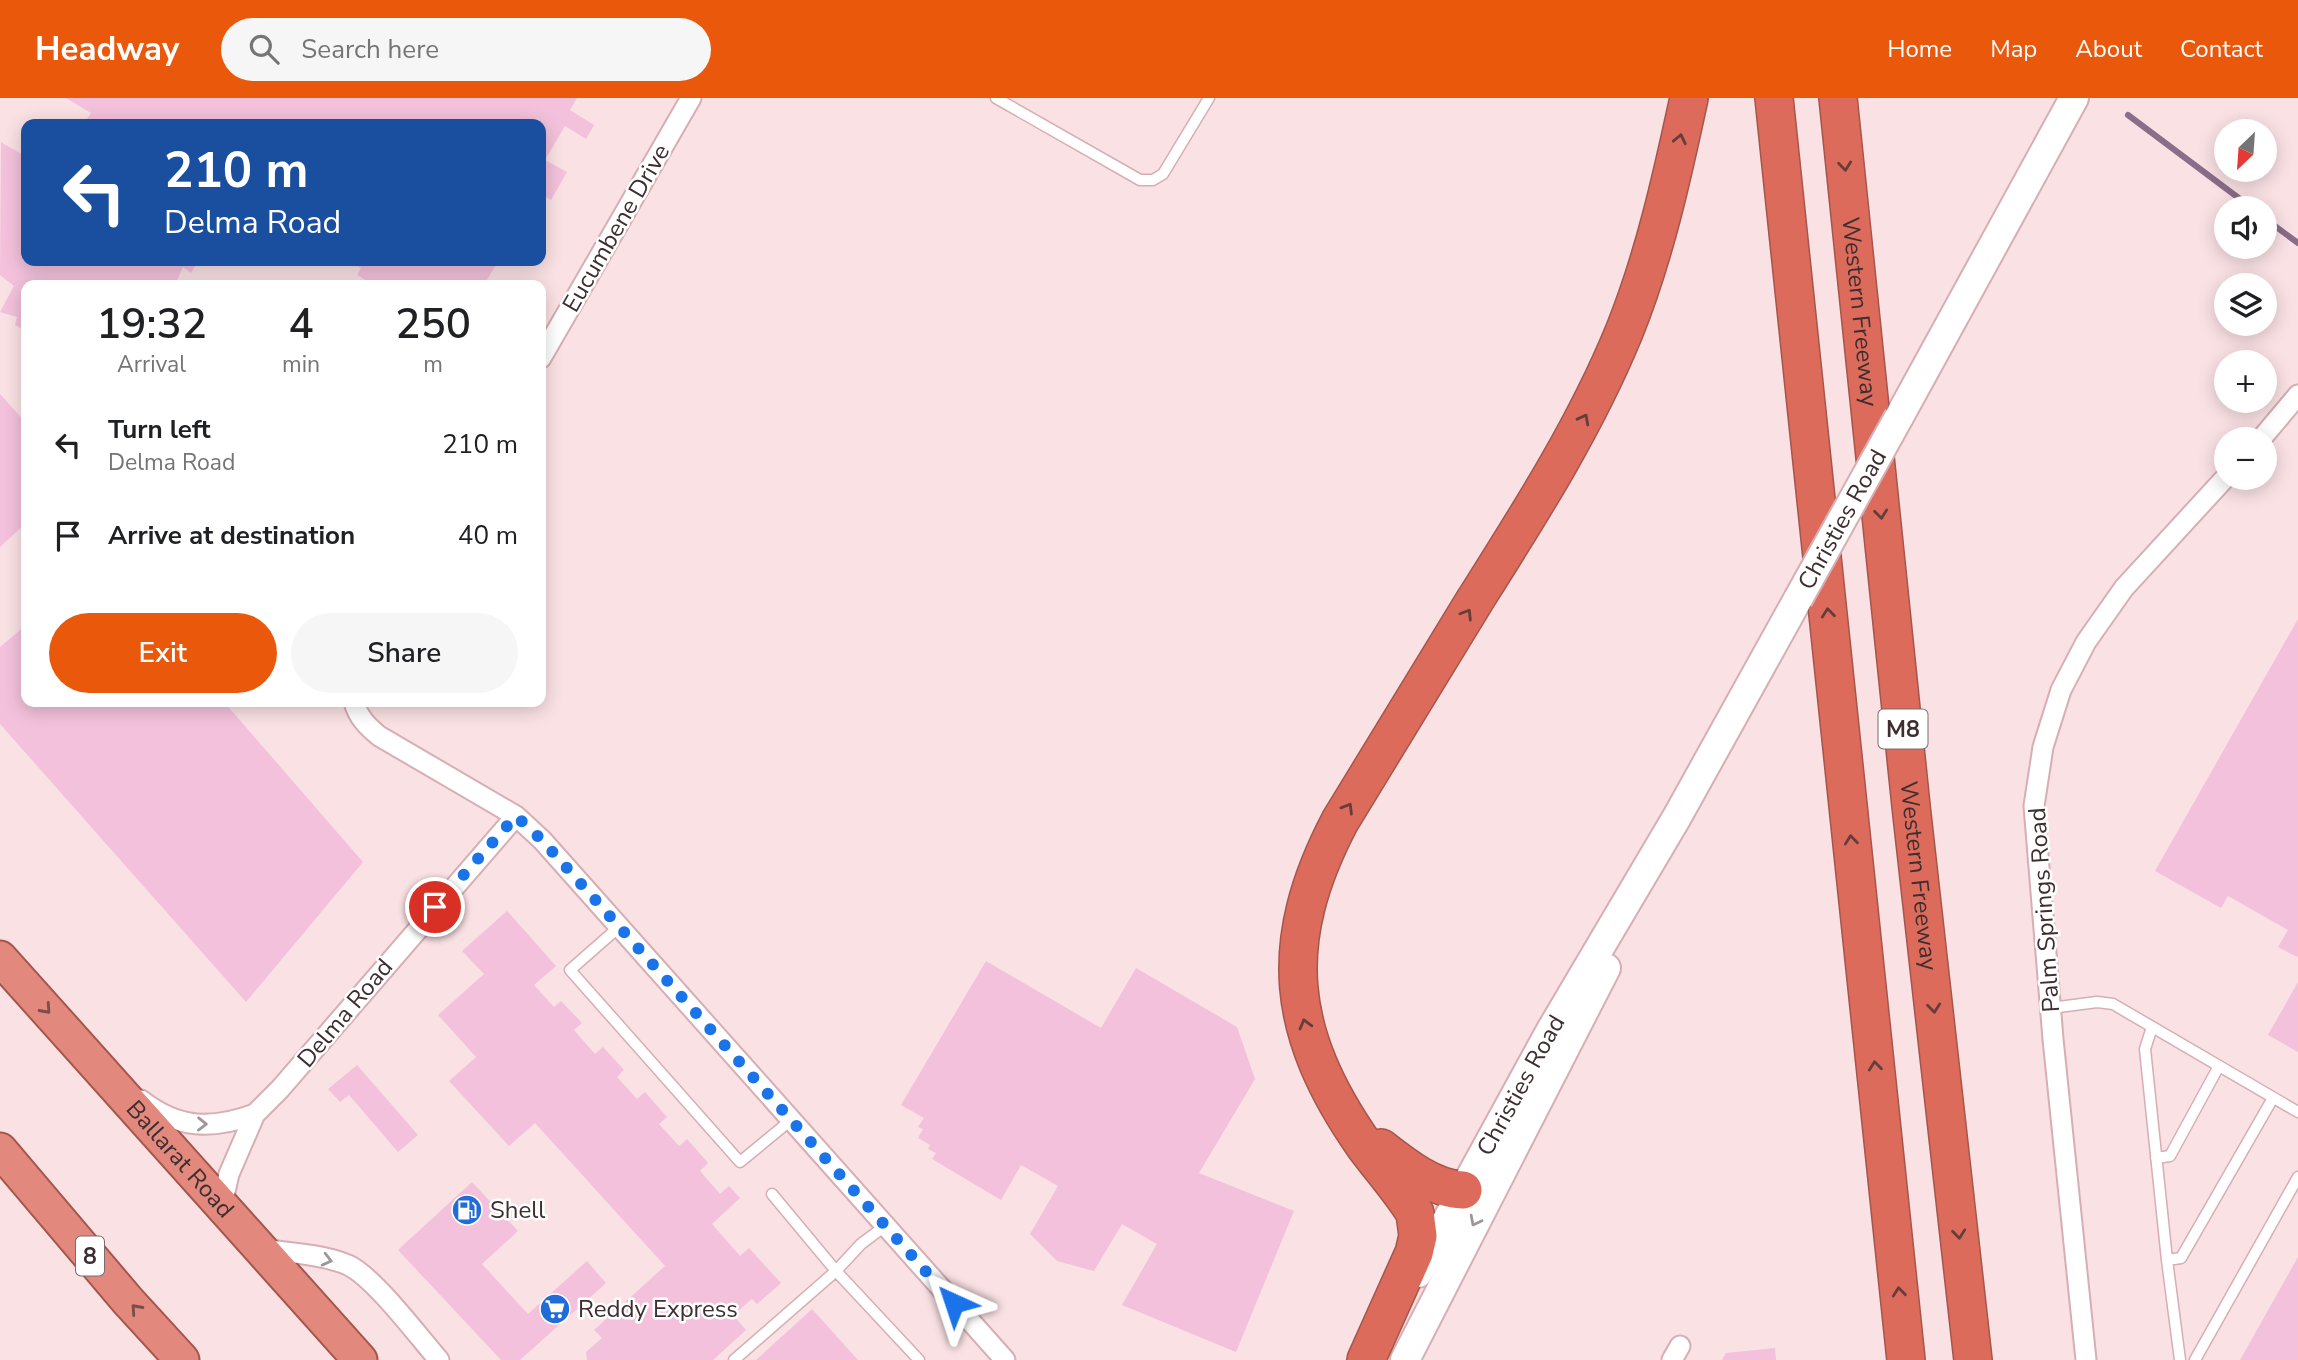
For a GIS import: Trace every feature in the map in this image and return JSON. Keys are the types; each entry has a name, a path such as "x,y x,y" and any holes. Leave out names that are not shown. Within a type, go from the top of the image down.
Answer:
{"highway":[{"path":"1366,1360 1414,1254 1418,1226 1408,1201 1346,1117 1316,1058 1300,1002 1297,953 1305,904 1314,875 1340,821 1544,490 1587,413 1625,330 1671,180 1689,98"},
{"name":"M8","path":"1773,98 1906,1360"},
{"name":"Western Freeway","path":"1838,98 1911,806 1973,1360"},
{"name":"Ballarat Road","path":"0,958 359,1360"},
{"path":"1346,1117 1397,1161 1433,1182 1463,1190"},
{"name":"8","path":"0,1150 128,1301 182,1360"}],"main road":[{"name":"Christies Road","path":"1371,1360 1550,1030 1677,817 2073,102"},
{"name":"Christies Road","path":"1405,1360 1587,1009 1677,817"},
{"path":"1463,1190 1483,1179 1534,1088 1587,1009"}],"street":[{"name":"Eucumbene Drive","path":"546,349 691,98"},
{"path":"2271,427 2298,395"},
{"name":"Palm Springs Road","path":"2086,1360 2050,1008 2034,806 2043,747 2061,690 2086,642 2124,588 2214,490"},
{"path":"355,707 366,725 379,736 516,816 542,840 1005,1360"},
{"name":"Delma Road","path":"222,1205 229,1174 255,1114 280,1089 516,816"},
{"name":"Delma Road","path":"101,1070 149,1107 175,1121 211,1125 231,1123 255,1114"},
{"path":"260,1248 348,1265 366,1278 439,1360"}],"lane":[{"path":"996,98 1140,180 1153,180 1163,174 1209,98"},
{"path":"619,927 570,970 740,1162 791,1120"},
{"path":"2050,1008 2097,1002 2113,1004 2298,1112"},
{"path":"2152,1027 2145,1049 2180,1360"},
{"path":"2156,1158 2170,1156 2219,1066"},
{"path":"2167,1260 2181,1258 2273,1098"},
{"path":"2195,1360 2298,1177"},
{"path":"772,1194 836,1271 919,1360"},
{"path":"734,1360 836,1271 861,1244 885,1226"}],"building":[{"path":"66,98 577,98 570,110 594,125 586,139 565,126 546,158 546,119 87,119 91,113"},
{"path":"1,142 21,154 21,266 195,266 191,273 183,267 177,280 21,280 21,328 15,325 17,317 0,312 14,286 0,275"},
{"path":"546,161 567,172 551,200 546,197"},
{"path":"357,266 495,266 487,280 366,280 357,275 361,268"},
{"path":"0,394 21,417 21,528 0,547"},
{"path":"2298,619 2297,957 2278,947 2288,930 2228,896 2221,908 2155,871"},
{"path":"21,629 21,707 228,707 363,862 246,1002 0,724 0,647"},
{"path":"507,911 556,966 534,985 554,1007 561,1001 582,1023 574,1030 595,1054 603,1047 624,1070 617,1077 637,1099 645,1092 667,1117 659,1124 679,1146 687,1139 708,1163 700,1171 720,1194 729,1186 740,1198 712,1224 740,1256 749,1248 781,1283 757,1304 752,1299 733,1315 746,1330 713,1360 587,1360 586,1352 602,1338 594,1330 665,1266 535,1123 509,1146 449,1081 476,1057 438,1015 484,974 462,951"},
{"path":"986,961 1101,1028 1136,968 1237,1027 1255,1079 1199,1173 1294,1211 1236,1352 1122,1305 1157,1244 1122,1224 1094,1271 1057,1261 1030,1234 1058,1186 1021,1165 1001,1200 932,1159 936,1153 928,1149 930,1145 918,1138 923,1129 918,1127 924,1118 901,1105"},
{"path":"2298,982 2298,1052 2268,1035"},
{"path":"357,1065 418,1135 398,1152 349,1095 340,1102 328,1089"},
{"path":"472,1182 518,1231 482,1264 528,1314 587,1261 606,1283 520,1360 501,1360 398,1250"},
{"path":"2298,1257 2298,1360 2240,1360"},
{"path":"812,1309 858,1360 756,1360"},
{"path":"1775,1348 1776,1360 1722,1360 1726,1353"}],"waterway":[{"path":"2128,115 2236,196"},
{"path":"2277,228 2298,243"}],"place":[{"name":"Shell","path":"467,1210"},
{"name":"Reddy Express","path":"555,1309"}],"route":[{"path":"435,907 516,816 542,840 954,1303"}]}
